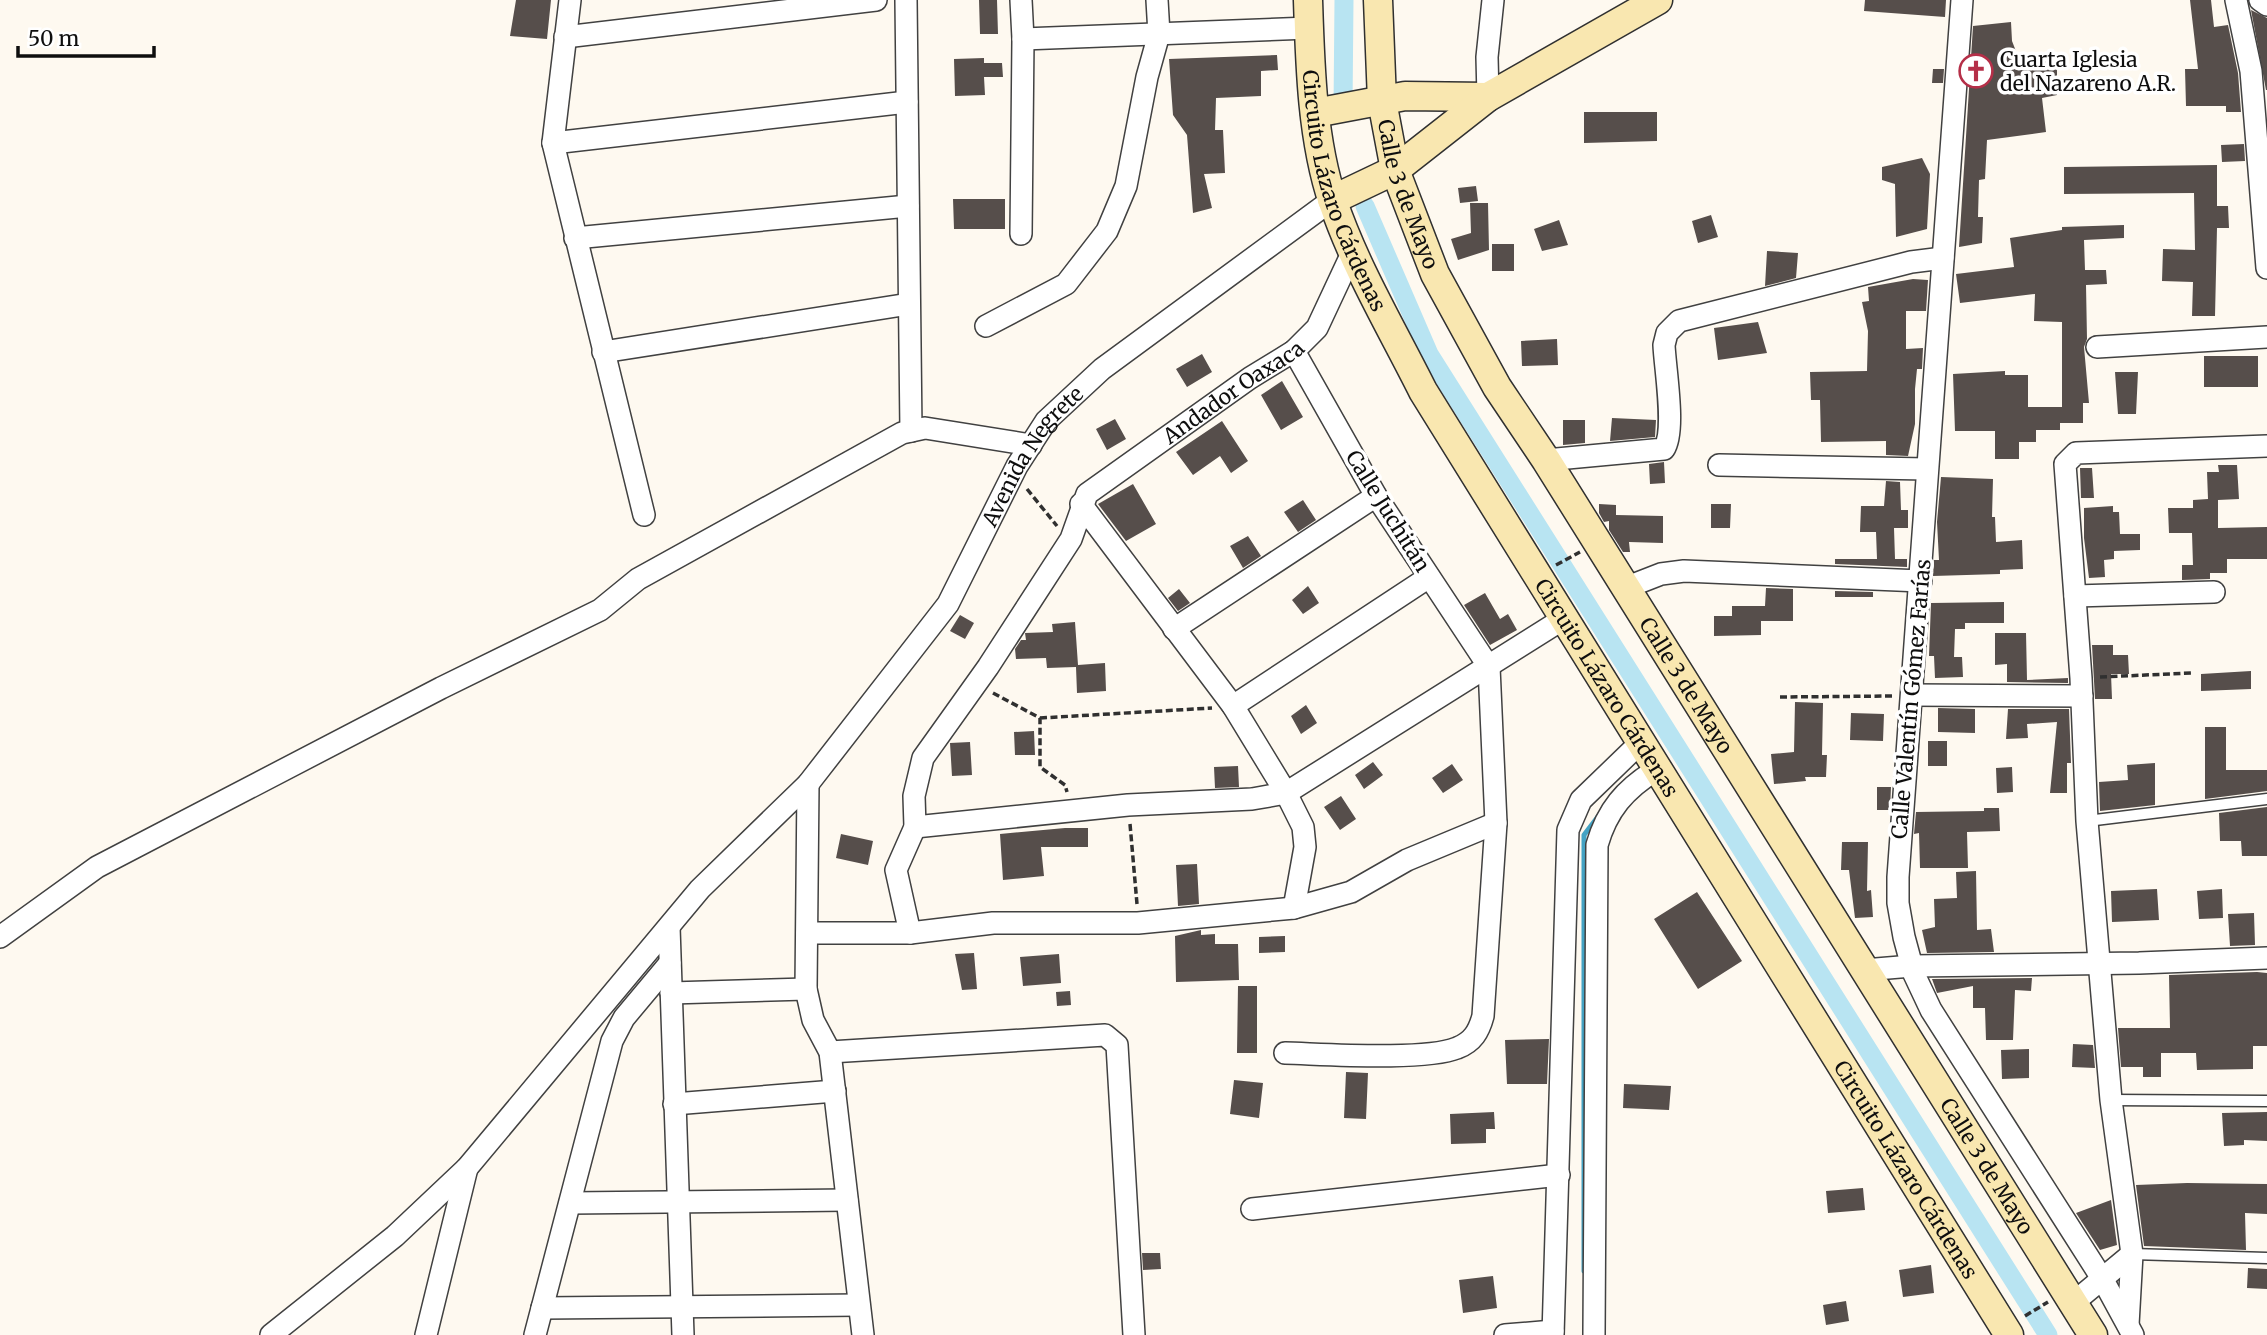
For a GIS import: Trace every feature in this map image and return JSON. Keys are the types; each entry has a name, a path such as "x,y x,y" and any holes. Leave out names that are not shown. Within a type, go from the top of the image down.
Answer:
{"street":[{"path":"570,0 553,143 644,515"},
{"path":"565,37 876,0"},
{"path":"906,0 911,431"},
{"path":"1021,0 1021,234"},
{"path":"986,326 1066,284 1107,231 1126,186 1147,77 1159,34 1157,0"},
{"name":"Circuito Lázaro Cárdenas","path":"1308,0 1315,113 1332,200 1353,251 1423,391 1656,770 2015,1327"},
{"name":"Calle 3 de Mayo","path":"1378,0 1382,101 1395,170 1435,274 1497,387 1546,460 2093,1335"},
{"path":"1488,97 1487,57 1493,0"},
{"path":"1332,200 1395,170 1488,97 1658,0"},
{"name":"Calle Valentín Gómez Farías","path":"1962,0 1921,581 1900,831 1898,903 1912,966 1931,1010 1958,1057 2103,1280 2131,1330"},
{"path":"2236,0 2250,71 2267,268"},
{"path":"2260,0 2267,5"},
{"path":"1023,39 1309,28"},
{"path":"1315,113 1405,96 1488,97"},
{"path":"553,143 907,102"},
{"name":"Avenida Negrete","path":"271,1335 395,1236 467,1168 700,890 808,784 948,604 1017,466 1046,421 1102,369 1332,200"},
{"path":"575,238 908,206"},
{"name":"Andador Oaxaca","path":"1081,504 1087,494 1250,378 1294,351 1317,328 1353,251"},
{"path":"1546,460 1664,449 1668,443 1669,429 1664,345 1667,333 1679,321 1783,298 1911,262 1943,258"},
{"path":"603,352 909,304"},
{"path":"2097,347 2267,337"},
{"name":"Calle Juchitán","path":"1294,351 1376,496 1489,667"},
{"path":"0,937 97,867 441,688 600,610 638,579 911,431 925,428 1031,445"},
{"path":"2131,1330 2132,1254 2111,1100 2087,821 2081,687 2065,464 2076,453 2267,446"},
{"path":"1719,465 1927,469"},
{"path":"1174,629 1376,496"},
{"path":"910,933 896,870 915,827 914,796 923,758 1071,540 1081,504"},
{"path":"1081,504 1234,706 1304,827 1305,847 1294,908"},
{"path":"1625,589 1661,574 1684,571 1921,581"},
{"path":"1234,706 1429,577"},
{"path":"2075,596 2214,592"},
{"path":"915,827 1129,804 1252,799 1286,793 1563,619"},
{"path":"1285,1053 1439,1053 1469,1041 1479,1031 1483,1016 1496,823 1489,667"},
{"path":"1912,695 2081,687"},
{"path":"1505,1335 1553,1333 1568,830 1581,800 1640,743"},
{"path":"1594,1335 1597,845 1604,821 1630,787 1656,770"},
{"path":"808,784 806,989 813,1020 830,1052 863,1335"},
{"path":"807,933 910,933 993,923 1138,923 1294,908 1351,892 1407,860 1496,823"},
{"path":"669,927 683,1335"},
{"path":"1864,970 1912,966 2267,958"},
{"path":"535,1335 612,1041 624,1018 670,963"},
{"path":"671,992 806,989"},
{"path":"830,1052 1105,1034 1117,1045 1134,1335"},
{"path":"674,1104 835,1091"},
{"path":"426,1335 467,1168"},
{"path":"1252,1209 1559,1175"},
{"path":"570,1203 847,1200"},
{"path":"2073,1303 2132,1254"},
{"path":"542,1308 859,1305"}],"lane":[{"path":"2087,821 2267,799"},
{"path":"2111,1100 2267,1101"},
{"path":"2132,1254 2267,1258"}],"path":[{"path":"1017,466 1031,498 1071,540"},
{"path":"2081,687 2192,673"},
{"path":"976,683 1040,718 1234,706"},
{"path":"1780,697 1912,695"},
{"path":"1040,718 1040,767 1065,785 1075,811"},
{"path":"1129,804 1138,923"},
{"path":"2015,1327 2041,1307"}],"building":[{"path":"516,0 551,0 547,39 510,36"},
{"path":"979,0 997,0 998,34 980,34"},
{"path":"1865,0 1946,0 1945,17 1864,11"},
{"path":"2190,0 2211,0 2214,27 2228,25 2238,73 2241,112 2226,112 2226,106 2186,106 2185,69 2198,69"},
{"path":"2251,10 2267,18 2267,90 2266,90"},
{"path":"2011,22 2012,41 2019,59 2057,62 2057,95 2042,98 2046,132 1987,140 1985,179 1979,180 1978,217 1983,217 1982,243 1959,247 1973,26"},
{"path":"1277,55 1278,70 1261,71 1261,96 1216,98 1215,130 1223,130 1225,173 1204,174 1212,208 1193,213 1187,135 1173,115 1169,59"},
{"path":"984,58 984,63 1002,63 1003,77 984,77 985,95 955,96 954,59"},
{"path":"1933,69 1944,69 1943,83 1932,83"},
{"path":"1584,112 1657,112 1657,141 1584,143"},
{"path":"2244,144 2245,161 2222,162 2221,145"},
{"path":"1922,158 1930,174 1927,229 1896,237 1895,184 1882,180 1882,167"},
{"path":"2217,165 2217,206 2228,206 2229,228 2217,228 2215,316 2192,316 2193,282 2162,281 2163,249 2195,250 2194,193 2064,194 2064,167"},
{"path":"1476,186 1478,201 1460,203 1458,188"},
{"path":"953,199 1005,199 1005,229 954,229"},
{"path":"1470,203 1488,203 1489,250 1458,260 1451,239 1471,233"},
{"path":"1711,215 1718,237 1698,243 1692,221"},
{"path":"1559,220 1568,245 1542,251 1534,229"},
{"path":"2124,225 2124,238 2084,240 2085,270 2106,270 2107,284 2086,285 2087,339 2084,347 2089,403 2083,403 2083,423 2060,423 2060,430 2036,430 2036,442 2019,442 2019,459 1995,459 1995,431 1955,431 1953,374 2005,371 2005,375 2028,375 2028,407 2062,407 2062,322 2034,321 2035,294 1960,303 1956,274 2014,267 2010,238 2062,230 2062,227"},
{"path":"1492,244 1514,244 1514,271 1492,271"},
{"path":"1767,251 1798,253 1796,278 1765,286"},
{"path":"1913,279 1928,280 1926,311 1906,311 1906,349 1923,348 1922,369 1917,369 1915,424 1908,456 1886,455 1886,441 1821,442 1820,400 1811,400 1810,372 1867,371 1868,331 1862,302 1869,301 1868,287"},
{"path":"1758,322 1767,353 1718,360 1714,328"},
{"path":"1557,339 1558,365 1522,366 1521,341"},
{"path":"1202,354 1212,372 1187,387 1176,369"},
{"path":"2204,356 2258,356 2258,387 2204,387"},
{"path":"2115,372 2138,372 2136,414 2118,414"},
{"path":"1282,381 1303,417 1281,430 1261,395"},
{"path":"1612,418 1656,420 1655,437 1610,441"},
{"path":"1115,419 1126,439 1107,450 1096,429"},
{"path":"1563,420 1585,420 1585,443 1563,445"},
{"path":"1222,421 1248,461 1231,473 1220,456 1193,475 1176,452"},
{"path":"1664,462 1665,483 1650,484 1649,464"},
{"path":"2218,465 2237,465 2239,499 2218,500 2218,528 2267,527 2267,559 2227,559 2227,573 2210,573 2210,579 2182,580 2182,565 2193,565 2192,533 2169,533 2168,508 2193,508 2193,500 2208,499 2207,472 2219,472"},
{"path":"2080,468 2092,468 2094,498 2081,498"},
{"path":"1941,477 1993,479 1992,517 1995,517 1996,542 2022,540 2023,569 2000,570 2000,574 1933,576 1934,560 1939,560 1937,522"},
{"path":"1886,481 1900,482 1901,510 1908,510 1908,528 1894,528 1895,559 1907,559 1907,567 1835,564 1835,559 1877,559 1876,532 1860,532 1861,506 1884,506"},
{"path":"1133,484 1156,524 1126,541 1098,504"},
{"path":"1303,500 1316,520 1298,532 1284,512"},
{"path":"1599,504 1616,505 1616,515 1663,516 1663,543 1629,542 1630,552 1623,552 1609,530 1609,521 1604,522 1599,513"},
{"path":"1711,504 1731,504 1730,528 1711,528"},
{"path":"2113,506 2113,512 2119,512 2120,534 2140,534 2140,550 2114,551 2114,559 2104,560 2105,577 2089,578 2084,538 2084,508"},
{"path":"1248,536 1261,556 1243,568 1230,546"},
{"path":"1308,586 1319,603 1303,614 1292,600"},
{"path":"1766,588 1793,589 1793,621 1761,621 1761,635 1714,636 1714,616 1732,616 1732,606 1765,606"},
{"path":"1179,589 1190,603 1178,611 1168,598"},
{"path":"1835,591 1873,592 1873,597 1835,597"},
{"path":"1485,593 1500,619 1508,614 1517,630 1490,645 1464,605"},
{"path":"2004,602 2004,623 1965,623 1965,629 1955,629 1954,657 1962,657 1963,677 1935,678 1934,656 1929,656 1931,603"},
{"path":"960,615 974,623 965,639 950,631"},
{"path":"1075,622 1078,665 1105,663 1106,691 1077,693 1076,667 1047,668 1046,658 1016,659 1015,649 1021,640 1026,640 1025,633 1053,632 1052,624"},
{"path":"1995,633 2026,633 2027,680 2068,678 2068,683 2007,682 2007,664 1995,665"},
{"path":"2092,645 2113,645 2113,655 2128,655 2129,674 2111,674 2112,699 2095,699"},
{"path":"2251,671 2251,689 2201,691 2201,674"},
{"path":"1795,702 1823,703 1822,755 1827,755 1826,777 1805,777 1806,781 1774,784 1771,754 1794,752"},
{"path":"1306,705 1317,723 1301,734 1291,716"},
{"path":"1938,708 1975,709 1975,733 1938,732"},
{"path":"2008,709 2069,709 2071,763 2067,763 2067,793 2050,793 2057,722 2027,724 2028,738 2006,739"},
{"path":"1851,713 1884,714 1883,741 1850,740"},
{"path":"2205,727 2226,727 2226,770 2267,770 2267,791 2205,799"},
{"path":"1034,731 1035,755 1015,755 1014,732"},
{"path":"1928,741 1947,741 1947,766 1928,766"},
{"path":"970,742 972,775 952,776 950,743"},
{"path":"1373,762 1383,775 1364,789 1355,775"},
{"path":"2155,763 2155,805 2100,811 2099,782 2128,780 2127,765"},
{"path":"1452,764 1463,780 1443,793 1432,778"},
{"path":"1238,766 1239,787 1215,788 1214,767"},
{"path":"2012,767 2013,792 1997,793 1996,768"},
{"path":"1877,787 1891,787 1890,810 1877,810"},
{"path":"1341,796 1356,819 1340,830 1324,807"},
{"path":"2267,807 2267,856 2242,856 2241,841 2220,841 2219,813"},
{"path":"1984,808 1999,808 2000,831 1967,832 1968,868 1920,868 1919,833 1914,834 1916,812 1984,811"},
{"path":"1088,828 1088,847 1041,847 1044,876 1003,880 1000,834"},
{"path":"841,834 873,841 868,865 836,858"},
{"path":"1842,842 1868,842 1867,891 1871,890 1873,917 1855,918 1849,870 1841,870"},
{"path":"1197,864 1199,904 1178,906 1176,865"},
{"path":"1976,871 1977,930 1991,929 1994,952 1927,953 1922,930 1935,927 1934,899 1957,898 1956,872"},
{"path":"2157,889 2159,920 2112,922 2111,891"},
{"path":"2222,889 2223,918 2199,919 2197,891"},
{"path":"1697,892 1742,961 1698,989 1654,919"},
{"path":"2254,913 2255,945 2230,946 2228,914"},
{"path":"1201,930 1201,935 1215,934 1215,944 1238,944 1239,980 1176,982 1175,936"},
{"path":"1285,936 1285,952 1259,953 1259,937"},
{"path":"974,953 977,989 962,990 955,954"},
{"path":"1059,954 1061,983 1023,986 1020,957"},
{"path":"2267,973 2267,1046 2253,1046 2253,1069 2197,1070 2196,1053 2161,1053 2161,1077 2143,1077 2143,1067 2121,1067 2118,1028 2170,1028 2169,975"},
{"path":"2032,978 2031,991 2015,990 2013,1040 1986,1040 1985,1008 1973,1008 1973,986 1937,993 1932,979"},
{"path":"1238,986 1257,986 1257,1053 1237,1053"},
{"path":"1070,991 1071,1005 1057,1006 1056,992"},
{"path":"1549,1039 1547,1084 1507,1084 1505,1040"},
{"path":"2073,1044 2093,1045 2095,1068 2072,1067"},
{"path":"2029,1049 2029,1078 2002,1079 2001,1050"},
{"path":"1346,1072 1368,1073 1366,1119 1344,1118"},
{"path":"1234,1080 1263,1083 1259,1118 1230,1114"},
{"path":"1624,1084 1671,1086 1669,1110 1623,1108"},
{"path":"1494,1112 1495,1129 1486,1129 1486,1143 1451,1144 1450,1114"},
{"path":"2267,1112 2267,1141 2244,1140 2244,1145 2224,1146 2222,1113"},
{"path":"2267,1184 2267,1214 2245,1213 2246,1250 2144,1246 2136,1185"},
{"path":"1863,1188 1865,1210 1828,1213 1826,1191"},
{"path":"2111,1200 2117,1245 2100,1250 2076,1213"},
{"path":"1142,1253 1160,1253 1161,1269 1143,1270"},
{"path":"1931,1265 1934,1293 1903,1297 1899,1270"},
{"path":"2248,1268 2267,1269 2267,1289 2247,1288"},
{"path":"1493,1276 1497,1308 1463,1313 1459,1280"},
{"path":"1846,1301 1849,1321 1826,1325 1823,1305"}],"waterway":[{"path":"1343,109 1344,0"},
{"path":"1365,206 1429,354 2048,1335"},
{"path":"1584,1271 1584,835 1600,814"}],"place":[{"name":"Cuarta Iglesia del Nazareno A.R.","path":"1976,71"}]}
